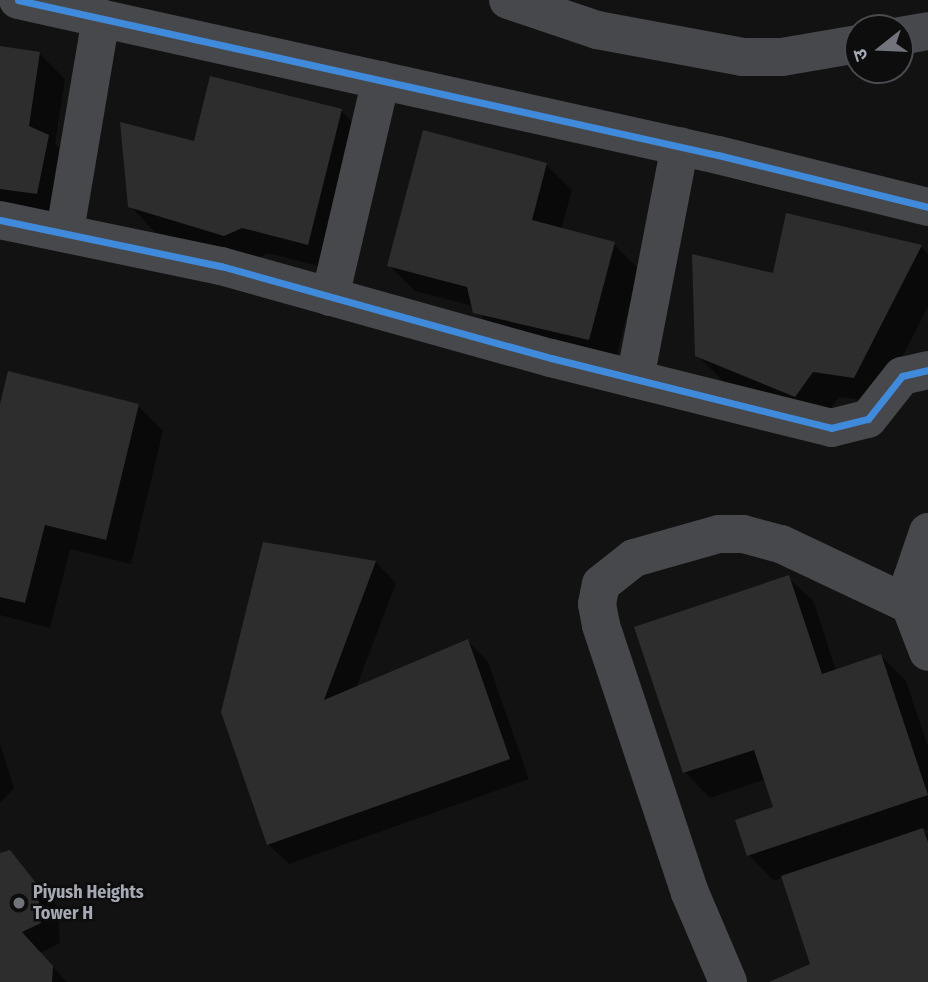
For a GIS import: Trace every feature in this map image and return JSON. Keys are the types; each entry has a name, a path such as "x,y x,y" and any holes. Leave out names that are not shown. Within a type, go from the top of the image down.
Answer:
{"street":[{"path":"18,0 680,146 928,207"},
{"path":"509,0 597,30 742,57 782,57 844,46"},
{"path":"65,230 101,18"},
{"path":"330,297 381,80"},
{"path":"635,379 680,146"},
{"path":"0,220 65,230 831,428 869,419 902,376 928,370"},
{"path":"928,532 912,579 909,605 928,652"},
{"path":"728,982 690,893 601,625 597,604 601,584 634,558 719,534 743,534 781,544 909,605"}],"building":[{"path":"0,46 40,52 29,126 49,135 37,194 0,189"},
{"path":"210,76 342,109 308,245 242,228 224,236 128,207 120,122 194,141"},
{"path":"423,130 547,163 532,220 615,242 589,340 473,313 467,287 387,266"},
{"path":"786,213 922,245 854,378 813,372 795,397 695,356 692,254 773,273"},
{"path":"8,371 139,404 106,540 45,525 25,603 0,597 0,404"},
{"path":"263,542 376,561 324,700 468,639 510,759 267,845 221,712"},
{"path":"789,575 822,674 881,654 928,795 747,856 735,820 773,807 754,750 683,773 634,627"},
{"path":"923,828 928,842 928,982 769,982 810,964 781,876"},
{"name":"Piyush Heights Tower H","path":"10,850 37,884 41,923 22,932 53,966 52,982 0,982 0,853"}],"cycle path":[{"path":"18,0 718,155 928,207"},
{"path":"0,220 221,266 551,358 831,428 868,419 902,376 928,370"}],"place":[{"name":"Piyush Heights Tower H","path":"19,903"}]}
